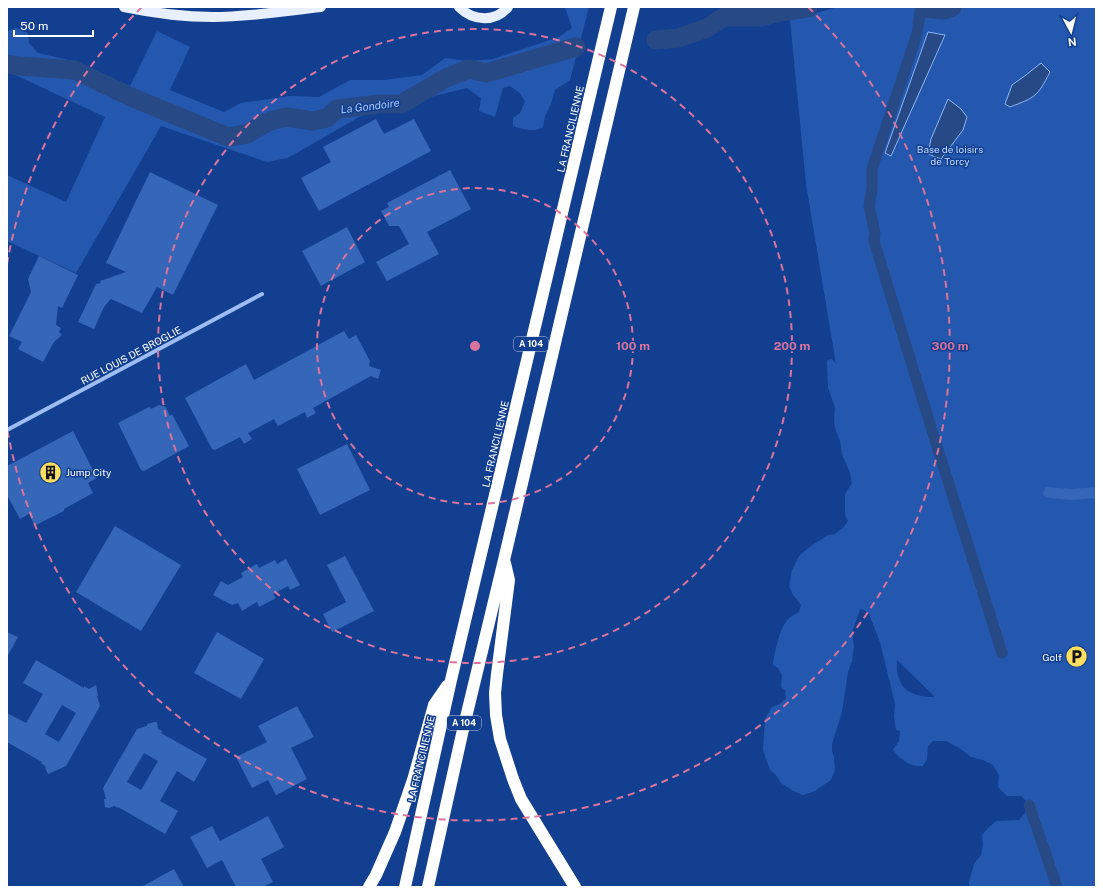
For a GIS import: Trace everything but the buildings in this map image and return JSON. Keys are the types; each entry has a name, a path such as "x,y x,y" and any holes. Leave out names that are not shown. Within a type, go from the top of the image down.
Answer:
{"highway":[{"name":"LA FRANCILIENNE","path":"405,887 451,680 611,7"},
{"name":"A 104","path":"428,887 462,734 634,7"},
{"path":"631,21 643,7"},
{"path":"504,560 508,580 495,693 496,715 500,739 521,799 575,887"},
{"path":"369,887 395,832 413,780 434,705 451,680"}],"main road":[{"path":"124,7 163,13 212,17 251,15 321,7"},
{"path":"459,7 470,16 483,19 496,16 508,7"}],"street":[{"name":"RUE LOUIS DE BROGLIE","path":"7,430 262,294"}],"green space":[{"path":"565,7 589,7 570,80 555,90 551,104 545,116 543,127 540,129 528,130 513,126 513,118 520,113 525,102 520,93 510,86 503,88 495,117 479,111 481,98 467,88 368,112 288,158 267,162 161,126 76,273 7,241 7,175 66,202 105,117 9,72 7,73 7,31 16,28 28,33 29,43 38,53 77,62 130,86 157,31 190,47 170,90 224,112 241,103 290,96 319,97 350,80 384,80 422,75 445,58 468,61 493,59 559,37 572,28"},
{"name":"Base de loisirs de Torcy","path":"838,7 1096,7 1096,887 969,887 974,864 981,855 983,845 982,835 996,821 1019,820 1026,812 1025,800 1021,796 1007,796 998,787 999,775 993,765 983,760 971,757 946,741 933,741 928,746 927,759 923,766 906,762 893,750 899,741 900,731 896,730 894,717 895,704 880,642 869,614 864,610 860,609 852,633 854,646 852,661 848,672 842,712 832,744 835,770 831,780 815,791 803,795 793,791 781,783 776,775 770,770 763,750 765,719 772,707 780,704 786,698 785,690 781,687 782,675 778,668 773,665 774,655 783,626 792,616 799,612 801,605 793,595 789,586 792,570 799,556 828,535 835,534 843,528 848,521 845,515 845,494 852,483 836,431 834,422 835,407 828,388 827,361 830,359 833,360 836,364 806,184 790,20","holes":["897,660 934,696 925,697 905,689 898,677"]}],"shaded area":[{"path":"928,32 945,35 891,156 885,153"},
{"path":"1041,63 1050,72 1042,87 1035,95 1010,107 1005,104 1012,85"},
{"path":"948,99 961,109 967,117 963,130 941,159 928,154 931,139"}],"waterway":[{"name":"La Gondoire","path":"924,8 944,10 952,7"},
{"name":"La Gondoire","path":"656,40 679,38 707,28 724,17 761,17 780,12 808,8"},
{"path":"924,8 920,12 917,34 872,169 872,189 869,206 875,233 874,241 1002,653"},
{"name":"La Gondoire","path":"7,64 74,70 131,97 228,137 247,134 267,122 286,117 313,121 327,118 337,109 380,104 401,104 448,77 469,69 486,73 576,47"},
{"path":"1029,805 1057,887"}],"place":[{"name":"Jump City","path":"50,472"},
{"name":"Golf","path":"1077,657"}]}
